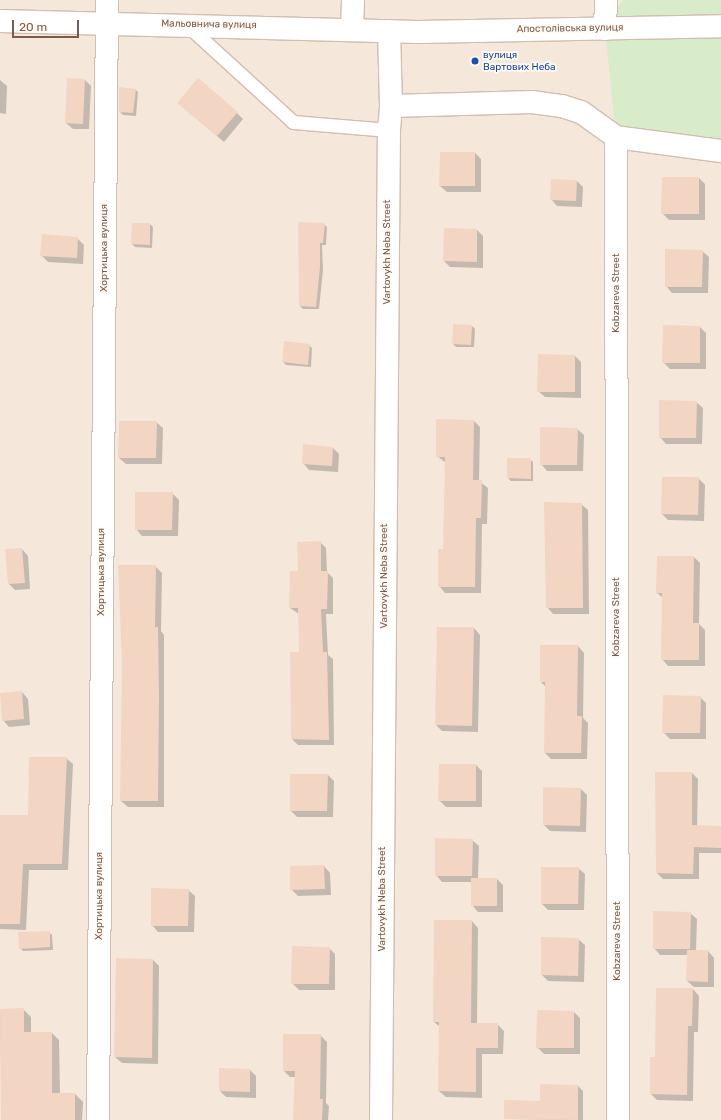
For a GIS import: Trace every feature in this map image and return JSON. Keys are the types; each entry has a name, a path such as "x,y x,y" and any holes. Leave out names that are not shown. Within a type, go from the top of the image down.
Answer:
{"street":[{"name":"Хортицька вулиця","path":"98,1120 106,0"},
{"path":"352,29 353,0"},
{"path":"605,29 606,0"},
{"name":"Мальовнича вулиця","path":"0,21 186,24 418,32"},
{"name":"Апостолівська вулиця","path":"418,32 721,26"},
{"name":"Vartovykh Neba Street","path":"381,1120 389,130 391,106 389,31"},
{"path":"391,106 532,102 562,106 581,112 616,138 721,151"},
{"name":"Kobzareva Street","path":"616,138 618,1120"}],"lane":[{"path":"186,24 293,122 389,130"}],"shaded area":[{"path":"0,0 622,0 605,29 721,157 721,1120 0,1120"}],"green space":[{"path":"622,0 721,0 721,157 616,137 605,29"}],"building":[{"path":"67,78 85,79 83,124 65,123"},
{"path":"198,78 238,112 217,136 177,103"},
{"path":"119,87 136,89 133,113 119,112"},
{"path":"440,152 475,152 475,186 439,186"},
{"path":"662,177 699,177 699,214 661,214"},
{"path":"551,179 577,180 576,201 550,200"},
{"path":"298,222 325,223 323,243 320,243 320,267 316,307 299,306"},
{"path":"132,223 150,223 150,245 131,244"},
{"path":"444,228 477,229 477,262 443,261"},
{"path":"42,234 78,237 77,258 40,256"},
{"path":"665,249 703,250 702,287 665,287"},
{"path":"453,324 472,325 471,345 452,344"},
{"path":"663,325 700,326 700,363 662,363"},
{"path":"284,341 310,344 308,365 282,362"},
{"path":"538,354 575,355 575,392 537,392"},
{"path":"659,400 697,401 696,438 659,438"},
{"path":"436,419 474,420 473,480 482,480 481,518 476,518 475,587 438,587 438,549 443,549 445,457 436,457"},
{"path":"119,421 157,421 156,458 118,458"},
{"path":"540,427 578,428 577,465 540,465"},
{"path":"303,444 333,447 332,466 302,464"},
{"path":"507,458 531,458 531,479 507,478"},
{"path":"662,477 699,477 698,515 661,514"},
{"path":"135,492 173,492 172,530 135,530"},
{"path":"544,502 582,503 583,608 546,608"},
{"path":"321,541 321,571 328,571 327,609 321,609 323,652 327,652 329,740 291,739 290,652 299,652 298,608 289,608 290,571 298,571 297,542"},
{"path":"22,548 25,583 8,584 5,549"},
{"path":"657,556 694,556 693,623 699,623 699,660 661,660 662,593 656,593"},
{"path":"118,565 156,565 155,627 158,627 159,697 158,801 120,801 122,664"},
{"path":"437,627 474,627 472,726 435,725"},
{"path":"540,645 578,645 577,716 582,716 581,753 544,753 545,682 540,682"},
{"path":"22,691 24,719 2,721 0,693"},
{"path":"663,695 701,696 700,733 662,733"},
{"path":"29,757 67,757 62,864 23,864 20,924 0,924 0,815 28,815"},
{"path":"439,764 476,764 476,801 438,801"},
{"path":"655,772 692,772 692,825 721,826 721,848 694,847 693,874 656,873"},
{"path":"290,774 328,774 327,811 290,811"},
{"path":"543,787 581,788 580,826 543,825"},
{"path":"435,838 473,839 472,876 435,876"},
{"path":"324,865 325,889 290,890 290,866"},
{"path":"541,867 579,867 578,904 541,904"},
{"path":"471,878 497,878 497,906 471,906"},
{"path":"151,888 189,889 188,926 151,926"},
{"path":"653,911 691,912 690,949 653,949"},
{"path":"434,920 472,920 471,1023 498,1023 498,1048 476,1048 476,1092 438,1091 439,1022 433,1022"},
{"path":"50,931 50,947 19,949 18,932"},
{"path":"541,937 579,938 578,976 541,975"},
{"path":"292,946 330,947 329,984 291,984"},
{"path":"687,950 708,950 708,982 686,981"},
{"path":"116,958 153,959 152,1058 114,1057"},
{"path":"656,988 693,988 692,1026 688,1026 687,1095 650,1094 650,1057 655,1057"},
{"path":"24,1008 24,1032 52,1032 52,1093 75,1093 75,1120 1,1120 0,1009"},
{"path":"537,1010 574,1011 574,1048 536,1048"},
{"path":"283,1034 321,1034 320,1099 323,1099 322,1120 293,1120 295,1071 283,1071"},
{"path":"219,1068 250,1069 250,1092 219,1091"},
{"path":"540,1084 578,1085 578,1120 504,1119 504,1100 540,1101"}],"place":[{"name":"вулиця Вартових Неба","path":"475,61"}]}
